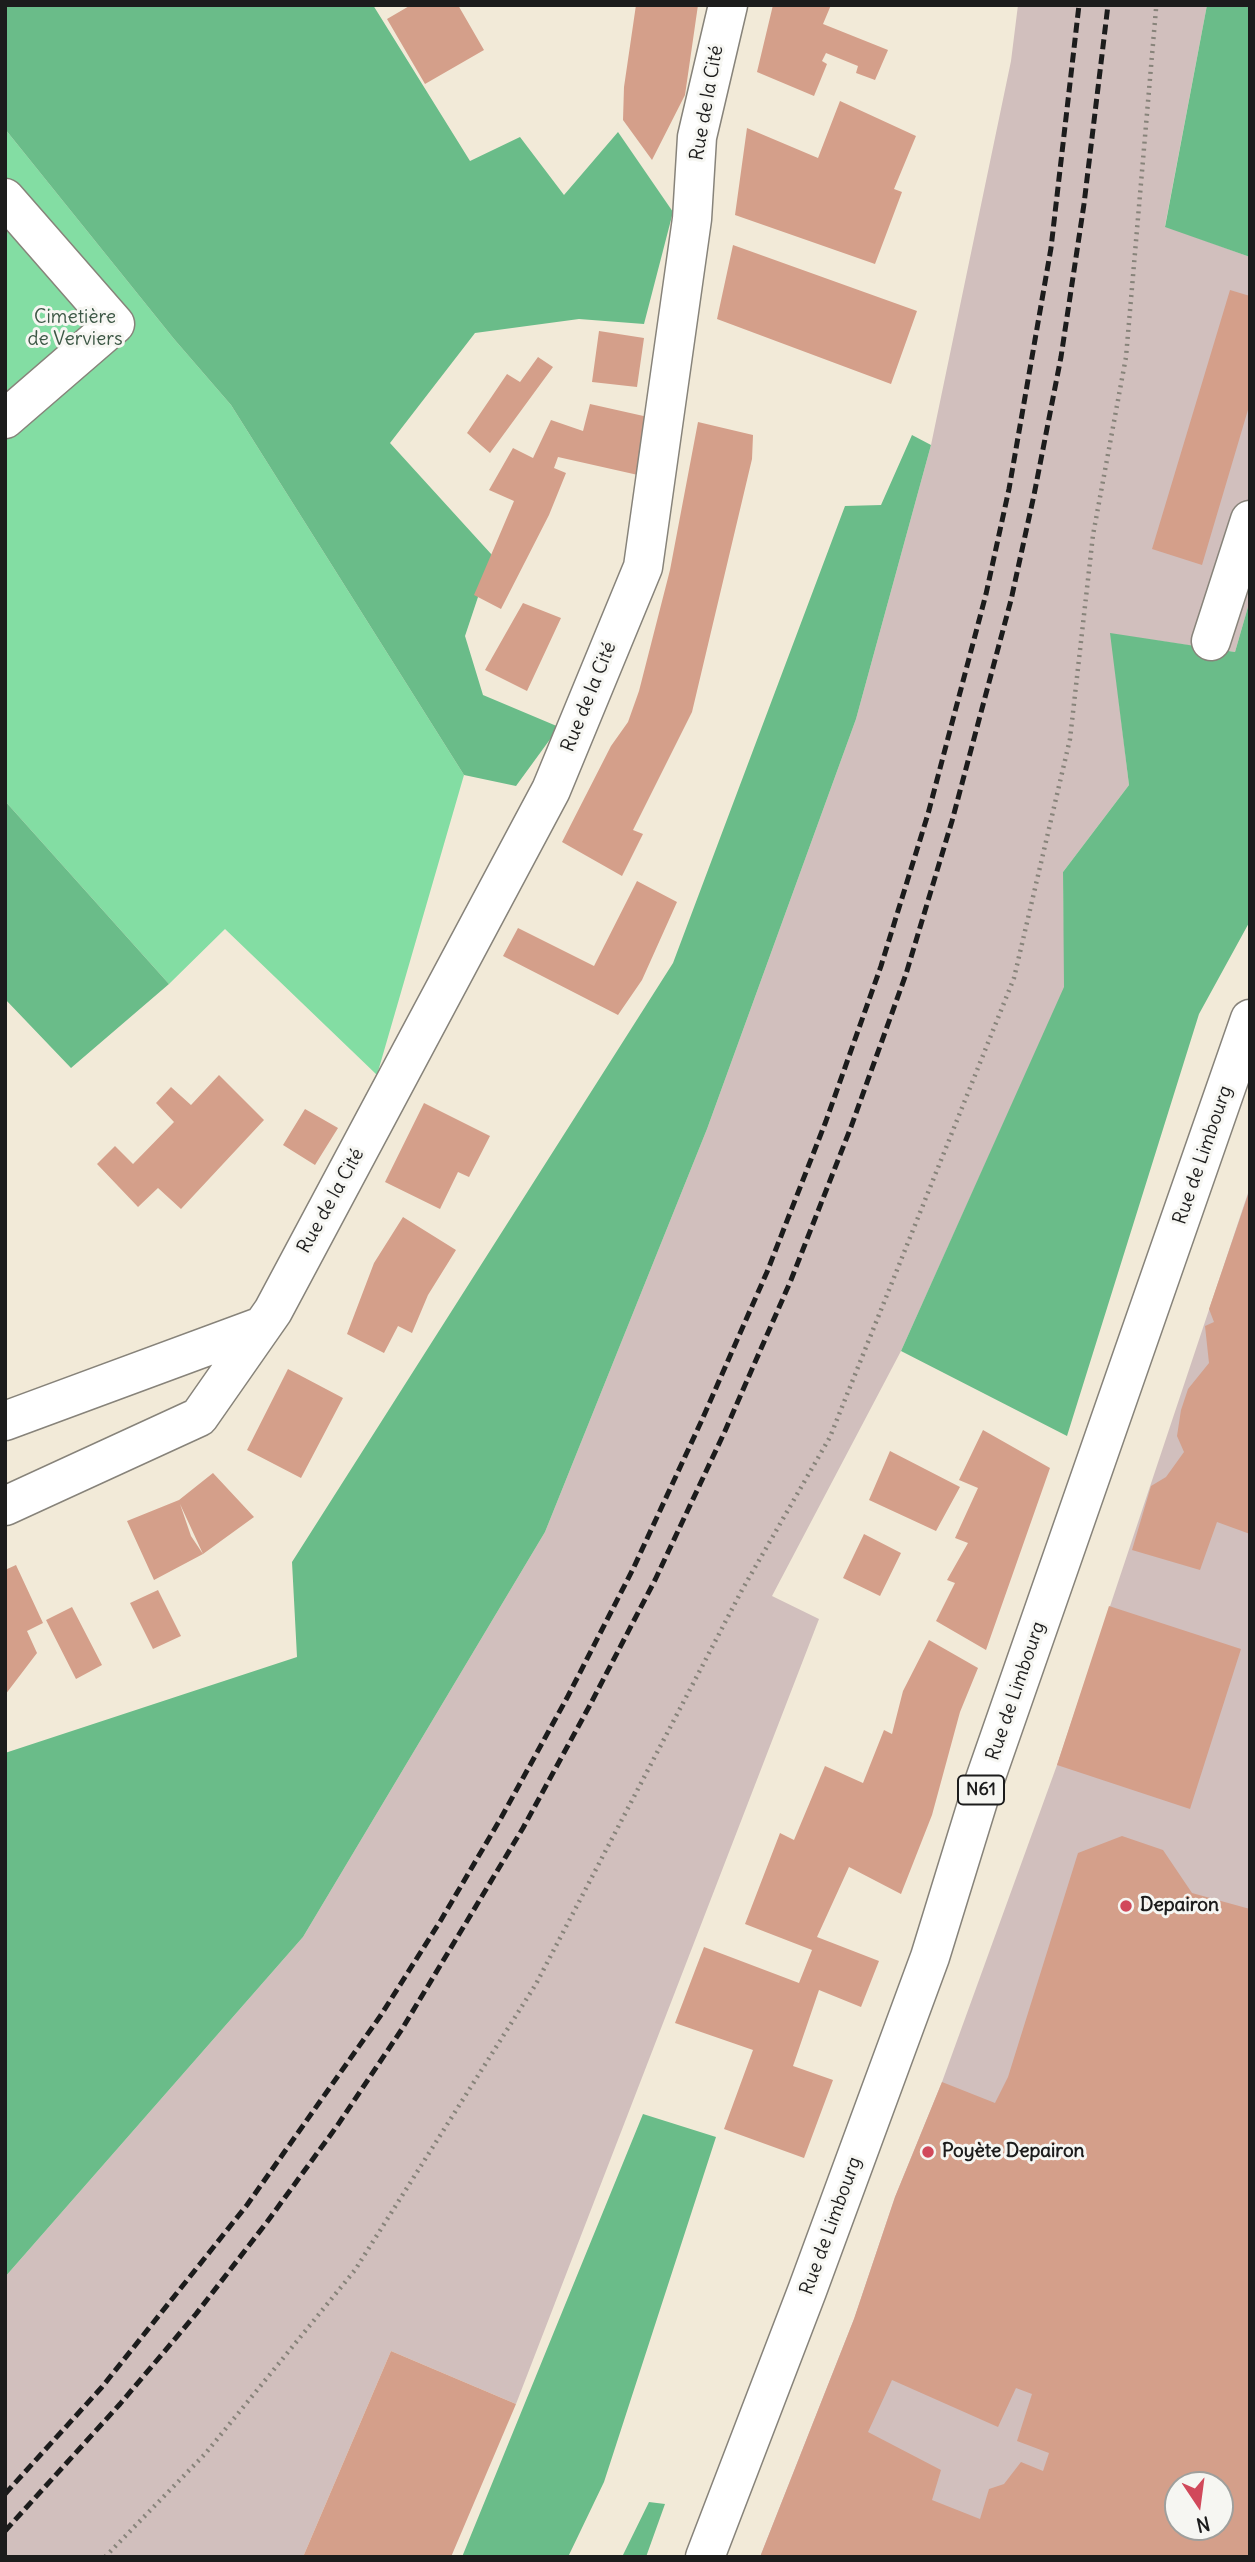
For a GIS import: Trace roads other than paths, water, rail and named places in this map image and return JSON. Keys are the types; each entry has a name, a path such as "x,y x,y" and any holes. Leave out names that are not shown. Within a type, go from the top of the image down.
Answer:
{"street":[{"name":"Rue de la Cité","path":"5,1506 199,1417 273,1311 551,790 643,567 692,219 697,138 728,5"},
{"path":"5,198 115,324 5,419"},
{"path":"1211,641 1250,520"},
{"name":"Rue de Limbourg","path":"705,2557 807,2291 930,1957 982,1788 1250,1020"},
{"path":"5,1421 262,1326"}],"railway":[{"path":"5,2494 102,2387 247,2205 381,2015 441,1920 568,1696 633,1569 767,1272 826,1121 881,966 928,814 986,594 1009,489 1051,248 1079,5"},
{"path":"5,2531 120,2404 196,2314 337,2126 402,2029 523,1828 655,1580 725,1431 791,1280 851,1127 906,974 952,821 1011,600 1061,357 1084,204 1108,5"}],"place":[{"name":"Depairon","path":"1126,1906"},
{"name":"Poyète Depairon","path":"928,2152"}],"park label":[{"name":"Cimetière de Verviers","path":"75,329"}]}
